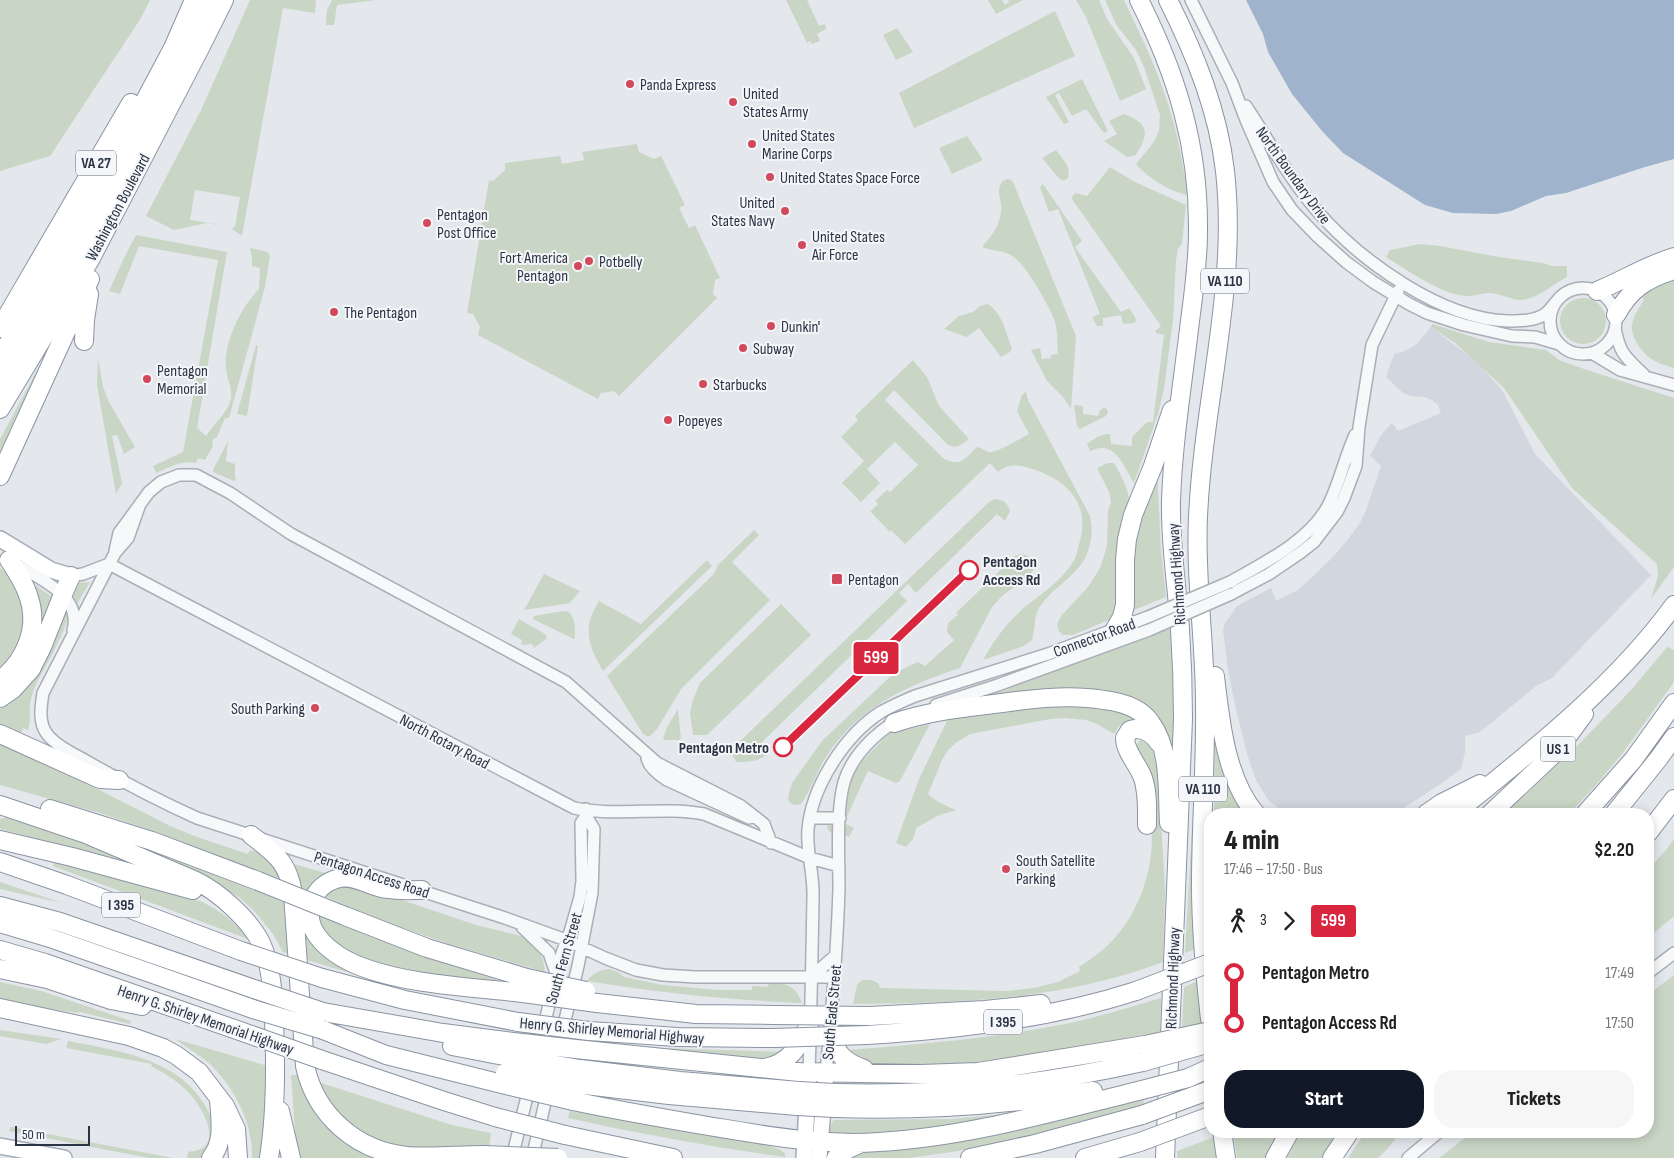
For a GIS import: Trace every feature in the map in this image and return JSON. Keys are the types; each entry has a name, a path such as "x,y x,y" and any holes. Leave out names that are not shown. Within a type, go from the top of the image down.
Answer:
{"highway":[{"name":"VA 27","path":"0,328 193,0"},
{"path":"0,358 116,155 173,48 193,0"},
{"path":"0,384 45,310 98,216 211,0"},
{"name":"Washington Boulevard","path":"0,409 91,258 224,0"},
{"name":"Richmond Highway","path":"1139,0 1173,77 1183,108 1194,162 1198,214 1198,250 1173,466 1171,501 1172,547 1183,684 1165,1158"},
{"name":"Richmond Highway","path":"1168,0 1193,54 1210,100 1220,145 1227,199 1228,229 1224,284 1199,500 1199,572 1205,671 1201,892 1204,934"},
{"path":"0,476 96,266 115,229 132,180"},
{"path":"1596,291 1648,266 1674,257"},
{"path":"84,341 88,302 96,266"},
{"path":"1616,321 1623,302 1634,290 1648,280 1674,270"},
{"path":"1115,629 1122,617 1125,605 1125,560 1127,539 1133,515 1183,376"},
{"path":"0,680 11,671 24,652 30,638 32,624 30,598 23,582 5,557"},
{"path":"1199,572 1219,711 1228,753 1232,770 1241,791 1252,808"},
{"path":"0,698 14,689 31,669 71,576"},
{"path":"1461,808 1560,726 1644,644 1670,611"},
{"name":"US 1","path":"1496,808 1557,751 1615,674"},
{"path":"894,723 913,715 983,705 1063,698 1088,698 1112,701 1127,705 1147,718 1157,734 1162,748 1166,775 1175,919"},
{"path":"1591,808 1633,760 1674,703"},
{"path":"1147,825 1147,797 1143,778 1126,746 1125,736 1130,730 1142,729 1151,734 1162,748"},
{"path":"0,734 100,778 119,780"},
{"path":"1620,808 1674,737"},
{"path":"1434,808 1442,802 1503,773"},
{"path":"0,796 126,832 185,852 525,986"},
{"path":"1654,825 1674,799"},
{"path":"0,805 78,830 206,886 220,896 242,917 255,933 266,957 273,1007 276,1089 269,1158"},
{"path":"251,835 279,858 290,875 293,894 305,1066 313,1093 325,1111 348,1135 382,1151 407,1156 484,1155 558,1158"},
{"path":"0,840 72,856 174,884 215,898 234,910"},
{"name":"Henry G. Shirley Memorial Highway","path":"0,862 76,888 241,951 322,978 405,1000 518,1022 589,1031 677,1037 774,1038 867,1035 956,1028 1034,1017 1088,1005 1136,991 1204,965"},
{"path":"422,890 386,889 350,878 334,880 315,894 310,909 313,929 323,943 339,956 360,966 411,979 525,986 598,998 768,1015 869,1016 1001,1009 1078,996 1136,991"},
{"path":"0,906 60,922 323,1012 443,1033 507,1064 577,1085 660,1118 815,1146 896,1141 953,1133 1142,1085 1204,1066"},
{"path":"0,923 54,939 256,1010 323,1030 386,1055 507,1064 577,1085 690,1082 798,1098 921,1109 978,1106 1065,1096 1188,1078 1204,1071"},
{"name":"Henry G. Shirley Memorial Highway","path":"0,950 45,963 322,1060 495,1117 565,1135 673,1158"},
{"path":"0,969 47,979 111,1000 195,1015"},
{"path":"0,1008 129,1036 163,1048 176,1055 199,1072 218,1095 234,1122 238,1158"},
{"path":"0,1017 58,1021"},
{"path":"758,1069 775,1066 786,1060 802,1042 809,1025"},
{"path":"835,1100 1003,1087 1061,1079 1204,1033"},
{"path":"830,1035 837,1051 844,1060 877,1074"},
{"path":"507,1064 585,1050 758,1069 921,1074 978,1072 1144,1053 1204,1044"},
{"path":"276,1089 291,1158"},
{"path":"970,1158 1044,1142 1142,1115 1204,1092"},
{"path":"211,1158 220,1140 218,1095"},
{"path":"1084,1158 1140,1142 1204,1118"},
{"path":"1223,1138 1226,1158"},
{"path":"1275,1158 1286,1138"},
{"path":"1332,1158 1345,1138"},
{"path":"1117,1158 1140,1142"},
{"path":"836,1158 848,1149 861,1143"}],"main road":[{"path":"0,539 51,570 71,576"},
{"name":"South Eads Street","path":"804,1158 815,1146 817,1072"},
{"path":"0,1146 64,1158"}],"street":[{"name":"North Boundary Drive","path":"1191,0 1232,83 1274,182 1292,210 1317,236 1346,262 1395,296 1427,313 1464,325 1512,336 1535,337 1559,344"},
{"name":"North Boundary Drive","path":"1232,83 1287,170 1317,211 1341,237 1402,283 1434,301 1466,313 1494,320 1520,321 1532,319 1545,314 1555,303"},
{"name":"Connector Road","path":"913,715 1149,630 1231,594 1284,565 1314,542 1337,512 1356,466 1359,426 1372,345 1402,283"},
{"path":"1616,321 1613,335 1605,346 1592,353 1578,354 1565,349 1559,344 1552,334 1550,315 1555,303 1563,295 1585,288 1596,291 1610,303 1616,321 1619,346 1625,357 1646,377"},
{"path":"1592,353 1620,370 1674,385"},
{"name":"Connector Road","path":"810,858 808,836 810,818 822,782 841,751 879,713 915,696 1006,668 1148,617 1230,582 1264,563 1297,541 1316,522 1328,506 1359,426"},
{"name":"Pentagon Access Road","path":"772,843 764,824 741,806 658,763 566,682 291,534 230,493 196,475 179,475 161,482 149,492 140,504 128,538 115,553 43,693 40,711 44,728 57,744 119,780 197,818 514,921 566,940 620,964 649,973 695,976 834,977"},
{"path":"5,557 63,594"},
{"path":"71,576 83,574 109,564"},
{"name":"North Rotary Road","path":"109,564 574,808 586,812 686,810 704,814 810,858 839,866"},
{"path":"101,581 113,576 127,574"},
{"name":"Pentagon Access Road","path":"63,594 74,613 74,627 70,641"},
{"path":"839,866 840,818 844,782 864,748 894,723"},
{"name":"South Fern Street","path":"512,1158 556,975 580,898 582,881 581,823 586,812"},
{"name":"South Fern Street","path":"532,1158 582,948 592,893 594,829 586,812"},
{"path":"810,818 840,818"},
{"name":"South Eads Street","path":"810,858 814,888 809,1025 817,1072"},
{"name":"South Eads Street","path":"817,1072 830,1035 839,866"},
{"path":"514,921 527,930 546,948 556,975"},
{"path":"1654,968 1674,953"},
{"path":"811,977 835,956"},
{"path":"1408,1158 1432,1138"}],"shaded area":[{"path":"1431,327 1477,362 1502,390 1535,454 1651,575 1552,678 1536,686 1480,732 1465,736 1465,752 1461,769 1403,808 1278,808 1268,800 1256,780 1247,754 1228,670 1224,625 1237,606 1271,588 1276,601 1298,590 1327,563 1360,523 1366,510 1381,466 1370,456 1381,435 1392,423 1398,431 1441,413 1438,405 1432,400 1403,393 1386,377 1394,354 1405,351 1417,344"}],"green space":[{"path":"0,0 150,0 141,18 50,156 0,171"},
{"path":"250,0 316,0 315,13 283,8 242,236 231,228 235,227 240,197 195,190 190,220 221,225 206,223 174,230 146,216 201,110"},
{"path":"332,0 376,0 337,5 334,25 326,25 327,10"},
{"path":"786,0 807,0 819,26 825,24 826,29 817,34 820,41 812,44 810,41 807,43"},
{"path":"988,0 1002,0 1005,5 1009,2 1008,0 1023,0 996,14"},
{"path":"1076,0 1099,0 1107,19 1134,58 1146,89 1120,101 1086,17"},
{"path":"1105,0 1124,0 1159,78 1178,139 1187,195 1159,183 1136,164 1154,142 1159,131 1160,115 1144,67 1136,50 1117,26"},
{"path":"1055,11 1075,56 914,128 899,93"},
{"path":"897,28 913,52 896,60 883,35"},
{"path":"1082,79 1108,131 1104,133 1086,109 1072,116 1059,93 1055,95 1069,122 1064,124 1046,97"},
{"path":"1124,114 1139,122 1145,130 1143,141 1136,155 1127,157 1104,141 1117,134 1109,121"},
{"path":"967,136 983,160 952,174 939,148"},
{"path":"637,144 639,152 654,159 661,156 685,205 679,208 689,228 695,225 720,278 715,280 713,294 717,298 619,396 614,391 601,393 598,399 478,335 480,327 473,314 467,313 489,180 493,181 505,170 505,163 560,156 562,164 584,160 582,152"},
{"path":"1056,150 1066,163 1069,174 1068,178 1063,181 1042,158"},
{"path":"1110,167 1133,181 1186,205 1182,243 1178,249 1176,260 1173,320 1164,389 1158,414 1134,483 1122,462 1112,451 1106,448 1099,448 1090,451 1087,444 1101,435 1110,434 1111,444 1132,446 1132,437 1147,422 1153,422 1164,335 1156,333 1155,331 1161,326 1072,199 1076,193 1087,196"},
{"path":"1007,179 1013,182 1076,336 1071,409 1064,398 1047,381 1031,350 1040,348 1042,359 1051,358 1051,355 1058,354 1057,332 1047,304 1036,284 1017,259 1008,253 982,247 999,222 1001,203 999,189 1003,180"},
{"path":"1043,184 1082,241 1075,247 1121,312 1129,308 1135,317 1136,321 1134,323 1123,324 1121,315 1103,318 1103,326 1097,326 1092,317 1100,314 1058,209 1049,212 1040,187"},
{"path":"136,235 227,252 197,428 206,436 229,406 231,389 226,369 227,348 240,315 259,289 260,268 252,266 250,248 268,252 270,256 265,287 229,418 225,418 217,437 212,440 213,446 205,460 198,458 196,463 180,464 156,473 153,466 183,452 218,260 139,246 120,294 109,291"},
{"path":"1420,244 1552,266 1567,266 1567,277 1538,295 1526,299 1519,300 1489,293 1472,296 1459,295 1426,282 1386,257 1390,250"},
{"path":"1674,278 1674,368 1661,364 1645,354 1637,344 1632,329 1635,315 1644,300 1641,292"},
{"path":"1583,298 1596,302 1602,308 1606,321 1602,334 1596,340 1583,344 1570,340 1564,334 1560,321 1564,308 1570,302"},
{"path":"988,304 1001,318 1012,349 1001,357 979,328 967,337 944,329 959,316 973,312 980,306"},
{"path":"1432,324 1489,342 1546,350 1559,360 1674,398 1674,567 1651,599 1658,576 1657,564 1572,488 1504,388 1455,343 1431,327"},
{"path":"61,326 0,465 0,439"},
{"path":"256,345 258,346 247,416 237,414"},
{"path":"98,358 103,387 109,402 135,447 124,454 117,435 112,436 122,483 116,494 97,385"},
{"path":"913,360 927,377 939,406 969,439 961,445 948,445 894,390 885,400 943,458 953,462 962,461 977,447 992,452 1029,434 1017,411 1022,395 1026,392 1028,400 1090,516 1092,533 1088,552 1083,562 1069,578 1052,592 1038,610 1032,640 1024,646 983,660 1007,624 1057,581 1073,562 1082,531 1080,508 1069,490 1050,476 1022,466 1007,467 998,472 990,463 905,544 891,530 890,532 868,509 871,511 878,504 875,501 887,490 890,492 918,465 895,442 867,469 880,483 861,502 842,483 864,461 841,437 858,420 855,416"},
{"path":"1074,405 1083,406 1083,414 1098,416 1103,408 1107,409 1108,412 1106,416 1080,429 1077,426"},
{"path":"228,441 226,461 235,464 235,478 237,478 234,481 213,472"},
{"path":"1108,463 1114,463 1122,477 1130,503 1116,617 1073,635 1063,635 1058,630 1057,624 1061,616 1088,587 1100,568 1107,546 1108,511 1111,502 1109,492 1097,468"},
{"path":"1157,468 1161,551 1166,597 1134,610 1130,609 1129,557"},
{"path":"995,499 1005,502 1009,508 1010,511 1005,521 997,514 916,593 908,584 899,593 907,601 759,745 767,754 757,760 736,762 733,756 736,745 989,502"},
{"path":"754,530 759,535 732,562 770,600 681,689 657,729 650,736 643,734 607,676 714,574 718,565"},
{"path":"1021,554 1028,556 1033,562 1034,569 1030,575 1002,596 992,607 960,668 904,690 886,700 854,723 828,754 801,804 794,805 789,802 788,797 792,783 822,741 894,673 918,662 925,666 954,640 947,632 948,623 1015,556"},
{"path":"707,560 712,566 603,671 594,653 589,636 590,620 599,601 641,624"},
{"path":"0,568 7,573 18,588 25,605 23,640 0,673"},
{"path":"544,574 580,591 570,603 524,610"},
{"path":"90,582 77,604 73,596 78,583"},
{"path":"32,583 54,598 36,641"},
{"path":"781,604 811,635 707,735 693,735 690,713 700,683"},
{"path":"66,610 67,619 63,631 33,693 30,703 29,727 28,730 23,728 21,733 26,735 24,738 0,728 0,709 28,687 40,670"},
{"path":"563,611 569,612 573,618 575,627 574,639 533,619 534,616"},
{"path":"519,619 545,634 547,638 534,648 532,644 521,644 522,640 511,634"},
{"path":"1171,628 1174,703 1173,755 1140,705 981,699"},
{"path":"1667,647 1674,650 1674,681 1672,685 1622,754 1575,808 1511,808 1582,741 1632,689"},
{"path":"1048,705 1113,706 1140,722 1129,722 1119,726 1114,734 1086,720 1065,718 1050,719 970,734 948,750 928,794 938,802 957,810 939,815 916,828 913,839 906,847 896,843 919,779 948,719 983,711"},
{"path":"678,709 681,738 679,740 665,740 663,739 667,727"},
{"path":"1215,720 1248,808 1214,808"},
{"path":"930,724 900,781 896,783 868,771 844,823 854,828 849,837 830,832 827,828 836,804 846,784 859,765 894,731 901,728 903,730"},
{"path":"1146,738 1153,752 1158,770 1165,888 1163,962 1125,975 1049,992 971,1000 853,1004 857,985 862,980 871,980 878,983 880,988 1007,991 1034,988 1058,982 1080,971 1079,967 1109,944 1120,932 1137,904 1148,873 1152,841 1151,825 1136,749 1138,742"},
{"path":"0,741 170,826 248,854 250,850 265,855 284,880 262,872 261,874 151,830 100,813 0,785"},
{"path":"5,812 23,817 133,863 0,829 0,819 5,818"},
{"path":"1192,826 1194,826 1195,949 1185,953"},
{"path":"1674,839 1674,916 1654,933 1654,863"},
{"path":"131,842 286,903 291,955 283,952 273,934 255,912 240,898 217,884 130,845"},
{"path":"55,860 200,901 227,917 248,939 53,866"},
{"path":"293,864 333,875 313,892 297,886"},
{"path":"0,882 62,903 0,889"},
{"path":"357,885 476,925 521,936 533,942 532,945 542,957 545,972 452,945 346,908 347,906 325,896 337,886"},
{"path":"304,910 349,969 347,972 303,959"},
{"path":"317,915 445,963 446,961 497,980 497,982 388,969 339,950 319,925"},
{"path":"609,969 618,972 624,977 663,985 718,990 752,990 752,986 767,987 770,983 781,984 794,989 802,1003 694,995 587,981 596,972"},
{"path":"1674,975 1674,1158 1439,1158 1465,1138 1654,1138 1654,990"},
{"path":"1198,981 1202,1024 1182,1028 1184,987"},
{"path":"0,982 41,991 131,1021 130,1024 80,1012 0,1001"},
{"path":"1161,998 1160,1032 1021,1057 961,1065 905,1065 864,1063 854,1058 848,1050 951,1041 1028,1031 1108,1014"},
{"path":"0,1030 61,1039 46,1044 0,1036"},
{"path":"175,1039 268,1066 265,1122 260,1158 252,1158 250,1133 242,1109 229,1087 209,1063"},
{"path":"68,1041 125,1053 161,1066 178,1076 192,1088 204,1104 213,1122 213,1136 205,1158 187,1158 188,1152 200,1149 206,1145 209,1139 209,1131 200,1108 182,1086 151,1066 152,1064 66,1048"},
{"path":"587,1043 656,1048 788,1052 770,1062"},
{"path":"291,1075 299,1075 310,1103 326,1126 347,1144 373,1158 298,1158 293,1133 295,1132"},
{"path":"315,1081 452,1125 491,1133 489,1150 410,1150 388,1147 338,1119"},
{"path":"1144,1098 1143,1108 1013,1141 909,1158 848,1158 860,1150 1042,1123"},
{"path":"570,1111 765,1144 781,1150 785,1157 649,1135 595,1124 568,1118"},
{"path":"1023,1112 896,1136 831,1134 829,1131 833,1120 951,1119"},
{"path":"11,1127 173,1158 149,1158 9,1131"},
{"path":"1214,1138 1217,1158 1177,1158 1177,1151"},
{"path":"1234,1138 1275,1138 1265,1158 1237,1158"},
{"path":"1297,1138 1339,1138 1326,1158 1287,1158"},
{"path":"1361,1138 1397,1138 1377,1158 1348,1158"}],"water":[{"path":"1246,0 1674,0 1674,159 1566,193 1546,196 1511,211 1496,214 1453,213 1425,205 1343,153 1322,131 1292,94 1268,52 1263,34"}],"bus line":[{"name":"599","path":"783,747 969,570"}],"place":[{"name":"Panda Express","path":"630,84"},
{"name":"United States Army","path":"733,102"},
{"name":"United States Marine Corps","path":"752,144"},
{"name":"United States Space Force","path":"770,177"},
{"name":"United States Navy","path":"785,211"},
{"name":"Pentagon Post Office","path":"427,223"},
{"name":"United States Air Force","path":"802,245"},
{"name":"Potbelly","path":"589,261"},
{"name":"Fort America Pentagon","path":"578,266"},
{"name":"The Pentagon","path":"334,312"},
{"name":"Dunkin'","path":"771,326"},
{"name":"Subway","path":"743,348"},
{"name":"Pentagon Memorial","path":"147,379"},
{"name":"Starbucks","path":"703,384"},
{"name":"Popeyes","path":"668,420"},
{"name":"Pentagon Access Rd","path":"969,570"},
{"name":"Pentagon","path":"837,579"},
{"name":"South Parking","path":"315,708"},
{"name":"Pentagon Metro","path":"783,747"},
{"name":"South Satellite Parking","path":"1006,869"}]}
